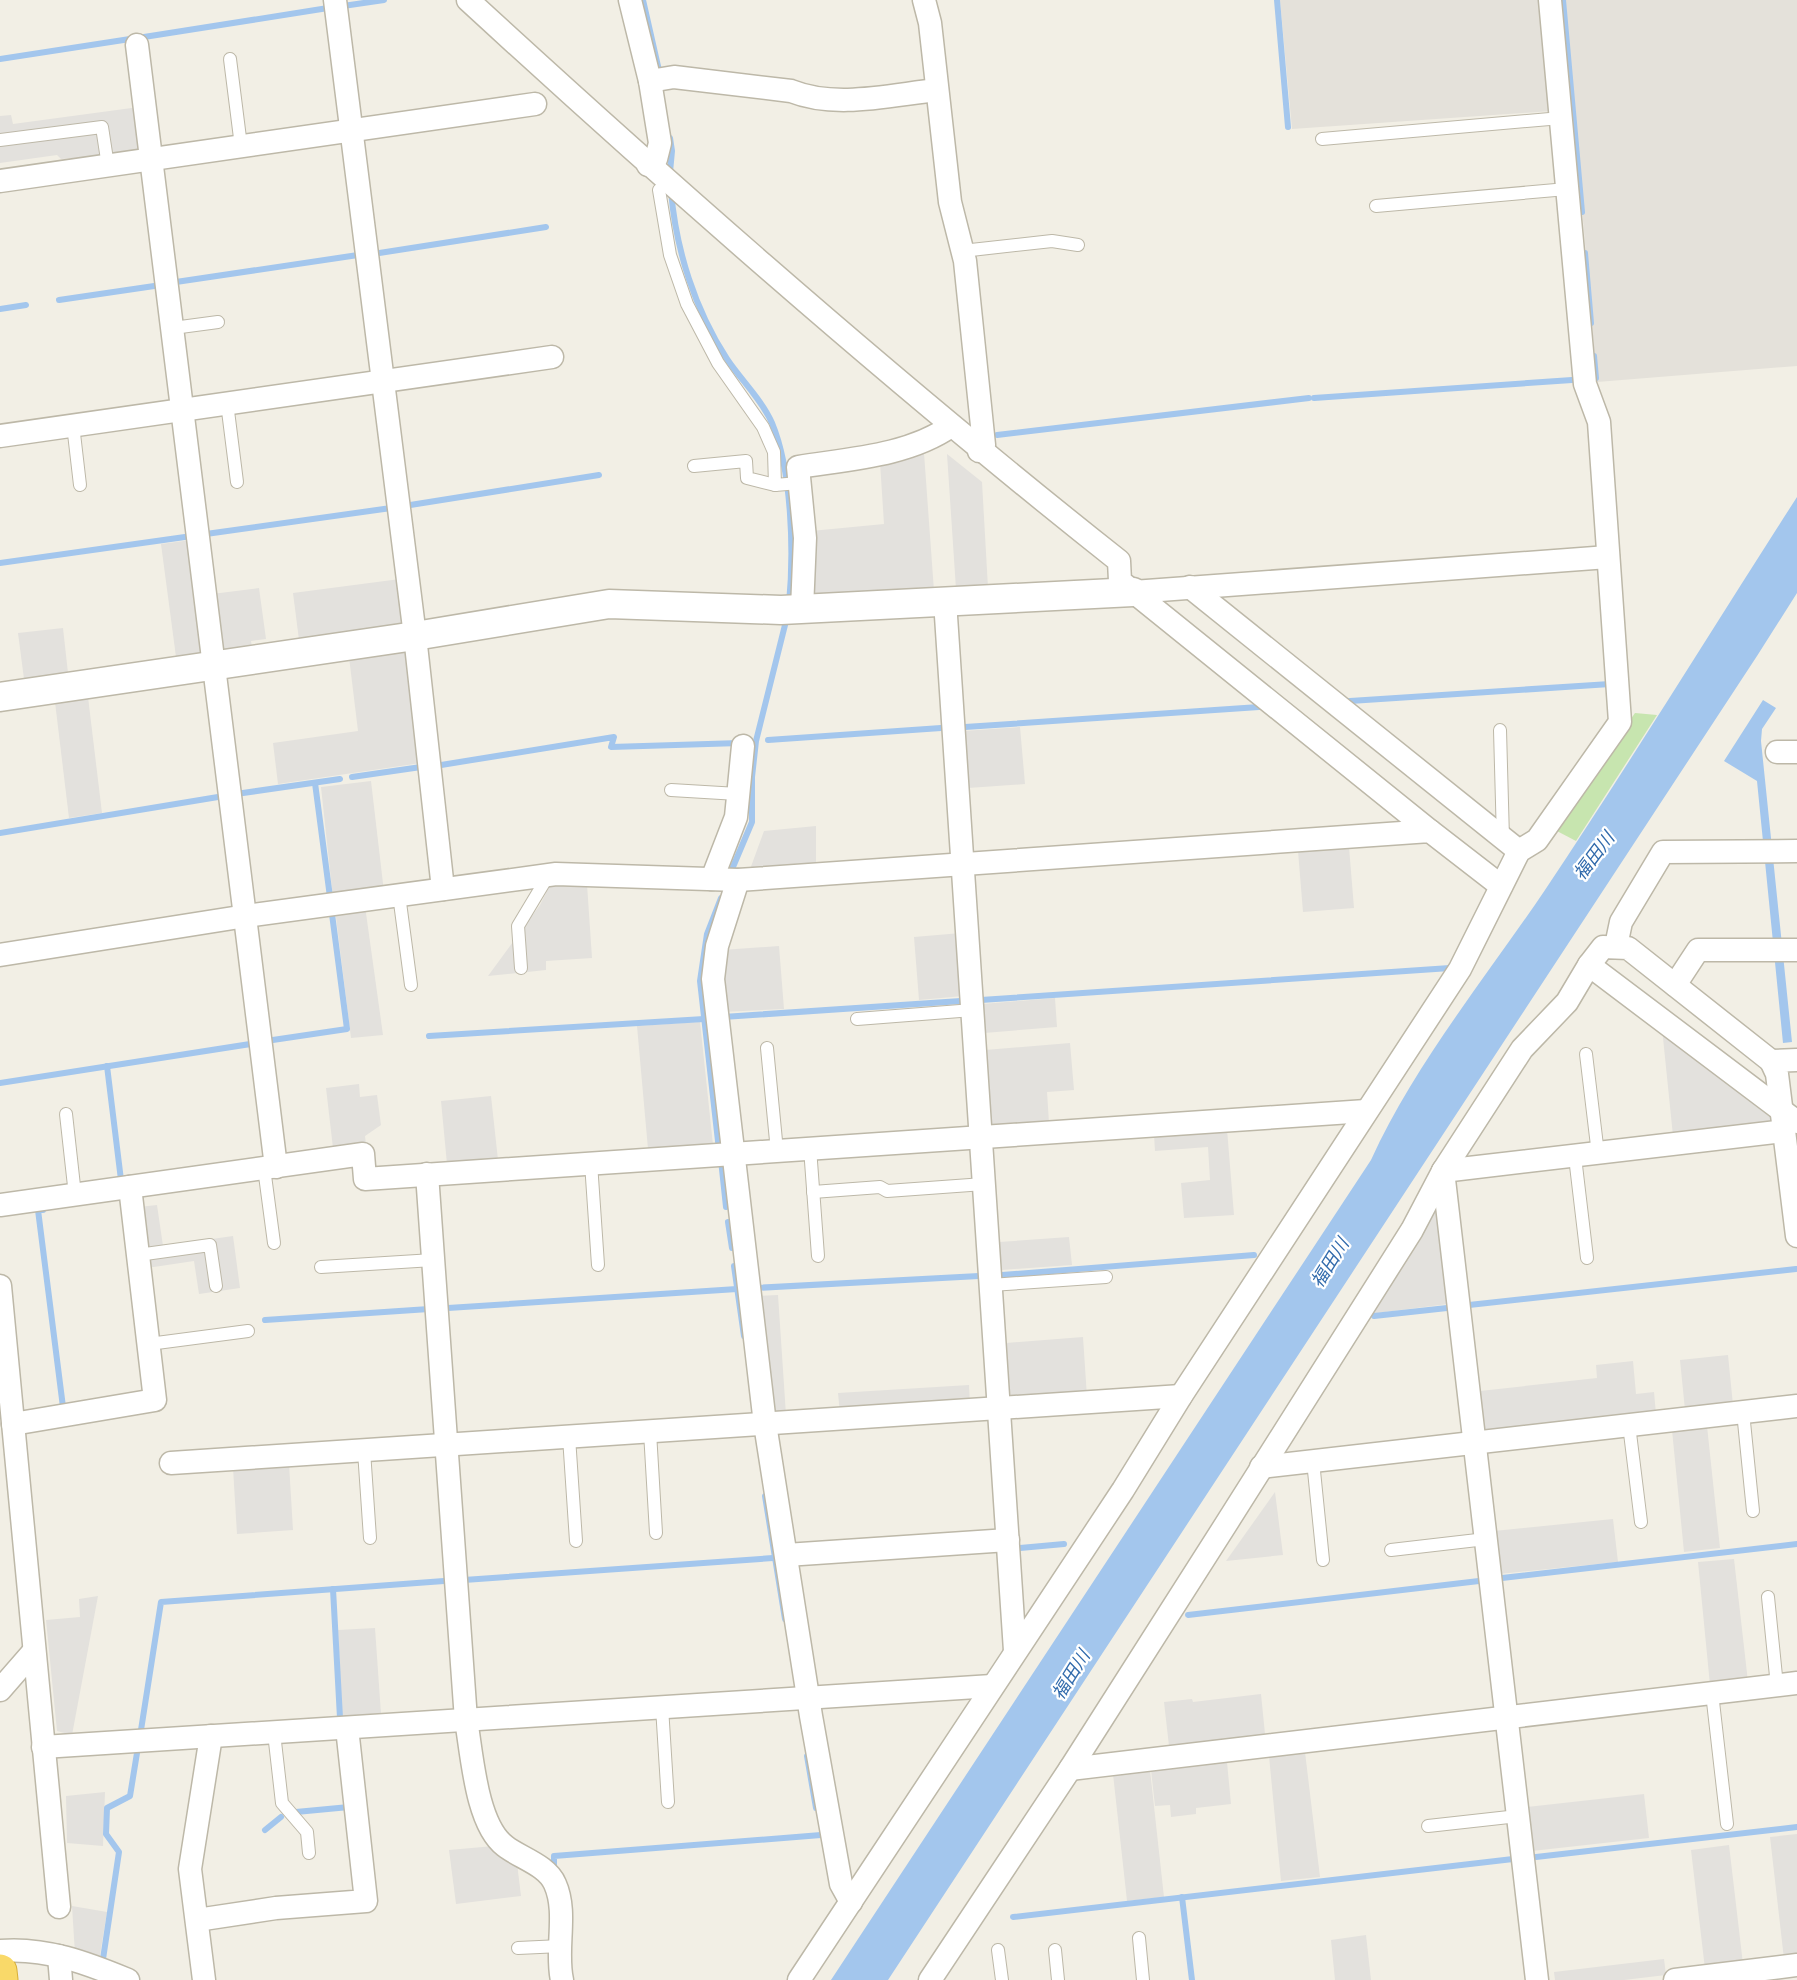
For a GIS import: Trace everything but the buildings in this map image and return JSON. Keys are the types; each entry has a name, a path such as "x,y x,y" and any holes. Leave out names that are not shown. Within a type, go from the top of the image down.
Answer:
{"highway":[{"path":"0,1971 1,1980"}],"street":[{"path":"335,0 415,636 443,889"},
{"path":"468,0 663,182 979,451 1119,561 1120,581 1501,886"},
{"path":"630,0 657,80 660,143 656,159 663,182"},
{"path":"924,0 930,23 950,202 962,251 984,445 979,451"},
{"path":"1190,587 1511,845 1537,840 1620,722 1599,422 1585,384 1550,0"},
{"path":"137,45 246,916 270,1167"},
{"path":"657,80 791,91 807,98 828,101 937,90"},
{"path":"0,182 536,104"},
{"path":"0,436 552,357"},
{"path":"792,609 805,538 787,484 798,467 867,456 917,444 951,426"},
{"path":"0,697 415,636 609,604 792,609 1133,592 1608,557"},
{"path":"945,601 1015,1650"},
{"path":"743,746 736,818 725,879 713,979 725,1154 760,1424 786,1556 802,1698 841,1884 851,1902"},
{"path":"0,956 246,916 548,876 725,879 1430,831"},
{"path":"799,1980 1015,1650 1123,1490 1180,1396 1460,969 1501,886 1511,845"},
{"path":"1616,946 1621,922 1664,852 1797,851"},
{"path":"930,1980 1071,1769 1412,1230 1443,1171 1522,1049 1567,1002 1589,965 1604,947 1628,948 1774,1068 1797,1090"},
{"path":"1675,986 1698,950 1785,950"},
{"path":"1589,965 1788,1121"},
{"path":"1774,1068 1797,1060"},
{"path":"1774,1068 1788,1121 1797,1236"},
{"path":"0,1206 363,1154 365,1179 1366,1111"},
{"path":"1443,1171 1598,1154 1788,1121"},
{"path":"1443,1171 1538,1980"},
{"path":"427,1174 466,1720 478,1790 490,1828 503,1845 545,1871 554,1881 560,1895 562,1980"},
{"path":"13,1424 155,1400 130,1187"},
{"path":"0,1286 58,1907"},
{"path":"171,1463 1180,1396"},
{"path":"1261,1467 1797,1406"},
{"path":"786,1556 1008,1540"},
{"path":"0,1690 34,1651"},
{"path":"1071,1769 1787,1684"},
{"path":"43,1747 992,1686"},
{"path":"197,1920 276,1908 366,1901 347,1728"},
{"path":"204,1980 190,1869 212,1736"},
{"path":"0,1951 25,1949 59,1956 90,1964 128,1980"},
{"path":"59,1956 61,1980"},
{"path":"1675,1980 1797,1965"}],"lane":[{"path":"230,59 241,146"},
{"path":"1322,139 1561,118"},
{"path":"0,140 102,127 108,166"},
{"path":"663,182 670,255 687,304 718,363 763,427 787,484"},
{"path":"1376,206 1567,189"},
{"path":"962,251 1052,241 1078,245"},
{"path":"173,328 218,322"},
{"path":"227,403 237,482"},
{"path":"73,425 80,485"},
{"path":"693,466 746,461 747,478 787,484"},
{"path":"1500,730 1511,845"},
{"path":"671,790 738,794"},
{"path":"520,968 518,926 548,876"},
{"path":"399,895 411,985"},
{"path":"857,1019 973,1010"},
{"path":"767,1048 777,1151"},
{"path":"1586,1054 1598,1154"},
{"path":"66,1114 75,1195"},
{"path":"810,1148 818,1256"},
{"path":"1575,1157 1587,1258"},
{"path":"591,1163 598,1265"},
{"path":"270,1167 274,1243"},
{"path":"813,1192 880,1187 887,1191 984,1184"},
{"path":"138,1255 210,1245 216,1286"},
{"path":"321,1267 433,1260"},
{"path":"991,1285 1106,1277"},
{"path":"148,1344 248,1331"},
{"path":"1743,1412 1753,1511"},
{"path":"1629,1425 1641,1522"},
{"path":"650,1432 656,1533"},
{"path":"569,1437 576,1541"},
{"path":"364,1451 370,1538"},
{"path":"1312,1461 1323,1560"},
{"path":"1391,1550 1486,1539"},
{"path":"1768,1597 1787,1684"},
{"path":"1712,1693 1727,1824"},
{"path":"662,1707 668,1802"},
{"path":"274,1732 282,1803 307,1833 309,1853"},
{"path":"1428,1826 1518,1816"},
{"path":"1139,1938 1143,1980"},
{"path":"518,1948 561,1946"},
{"path":"998,1950 1002,1980"},
{"path":"1055,1950 1058,1980"}],"shaded area":[{"path":"1280,0 1540,0 1552,111 1292,129"},
{"path":"1564,0 1797,0 1797,366 1597,382"},
{"path":"139,107 145,152 61,159 57,155 0,163 0,116 11,115 13,124"},
{"path":"924,453 934,591 810,598 811,531 884,524 880,462"},
{"path":"947,454 982,482 988,588 956,589"},
{"path":"191,540 205,653 176,657 161,544"},
{"path":"400,579 406,620 400,627 299,640 293,593"},
{"path":"259,588 266,639 251,641 252,647 227,651 219,645 212,594"},
{"path":"63,628 68,673 24,679 18,633"},
{"path":"408,650 421,763 278,784 273,743 358,731 349,657"},
{"path":"88,697 102,813 69,818 55,702"},
{"path":"1020,727 1025,784 968,788 963,731"},
{"path":"371,781 384,892 333,898 321,787"},
{"path":"816,826 816,868 749,872 764,831"},
{"path":"1349,847 1354,908 1303,912 1298,851"},
{"path":"551,883 587,884 592,958 546,961 546,970 488,976 540,905"},
{"path":"365,906 383,1035 351,1038 335,909"},
{"path":"961,933 963,996 919,1000 914,937"},
{"path":"779,946 784,1009 722,1012 722,950"},
{"path":"1055,998 1057,1027 984,1033 982,1004"},
{"path":"700,1022 713,1145 648,1149 637,1026"},
{"path":"1662,1028 1774,1117 1772,1126 1673,1136"},
{"path":"1070,1043 1074,1090 1047,1092 1049,1123 991,1128 985,1050"},
{"path":"359,1084 360,1097 377,1095 381,1125 365,1136 366,1144 333,1148 326,1088"},
{"path":"491,1096 498,1160 447,1164 441,1101"},
{"path":"1227,1129 1234,1215 1184,1218 1181,1183 1210,1180 1208,1147 1155,1151 1154,1135"},
{"path":"157,1205 163,1246 233,1236 240,1288 199,1294 194,1261 147,1268 139,1207"},
{"path":"1431,1210 1439,1210 1448,1304 1369,1314"},
{"path":"1069,1237 1072,1265 1001,1270 999,1242"},
{"path":"778,1295 786,1415 770,1416 755,1296"},
{"path":"1083,1337 1087,1397 1011,1403 1006,1343"},
{"path":"1728,1355 1733,1405 1685,1410 1680,1360"},
{"path":"1633,1361 1636,1394 1654,1392 1656,1414 1490,1433 1484,1429 1480,1391 1597,1378 1596,1365"},
{"path":"969,1385 970,1406 840,1414 838,1393"},
{"path":"1707,1426 1720,1548 1684,1552 1672,1430"},
{"path":"289,1464 293,1530 237,1534 233,1468"},
{"path":"1275,1492 1283,1555 1226,1561"},
{"path":"1613,1519 1618,1562 1499,1574 1494,1531"},
{"path":"1734,1559 1748,1682 1710,1685 1698,1562"},
{"path":"98,1596 72,1735 57,1731 46,1620 80,1617 79,1599"},
{"path":"375,1628 381,1714 342,1716 338,1630"},
{"path":"1261,1694 1265,1734 1169,1746 1164,1702 1192,1699 1193,1702"},
{"path":"1305,1752 1320,1877 1281,1881 1269,1756"},
{"path":"1227,1762 1231,1804 1196,1808 1196,1814 1171,1817 1170,1805 1155,1806 1151,1770"},
{"path":"1150,1770 1164,1897 1127,1901 1113,1774"},
{"path":"105,1792 103,1846 67,1843 66,1796"},
{"path":"1644,1794 1649,1838 1532,1851 1527,1807"},
{"path":"1797,1834 1797,1958 1784,1959 1770,1837"},
{"path":"1729,1845 1743,1964 1705,1969 1691,1850"},
{"path":"494,1846 517,1863 521,1896 456,1904 449,1850"},
{"path":"72,1906 107,1912 99,1961 75,1954"},
{"path":"1366,1935 1371,1980 1335,1980 1331,1940"},
{"path":"1664,1959 1666,1975 1624,1980 1555,1980 1554,1972"}],"green space":[{"path":"1635,713 1657,715 1576,841 1555,830"}],"water":[{"name":"福田川","path":"1797,497 1797,593 1757,656 888,1980 831,1980 1371,1160 1388,1125 1430,1055 1545,890"},
{"path":"1763,700 1776,708 1762,729 1761,741 1792,1042 1783,1043 1757,781 1724,761"}],"waterway":[{"path":"343,6 384,0"},
{"path":"643,0 660,75"},
{"path":"1277,0 1288,127"},
{"path":"1563,0 1582,212"},
{"path":"144,37 328,8"},
{"path":"0,59 130,39"},
{"path":"670,138 672,151 670,172"},
{"path":"671,191 682,257 705,320 727,359 768,415 779,442 790,512 789,604"},
{"path":"373,254 546,227"},
{"path":"1585,253 1591,323"},
{"path":"176,282 358,255"},
{"path":"59,300 161,285"},
{"path":"0,309 26,305"},
{"path":"1594,356 1596,378"},
{"path":"1314,398 1572,380"},
{"path":"997,435 1309,398"},
{"path":"404,506 599,475"},
{"path":"206,534 391,508"},
{"path":"0,563 192,536"},
{"path":"730,874 752,822 752,777 756,741 787,617"},
{"path":"1350,701 1610,684"},
{"path":"965,727 1259,707"},
{"path":"768,740 941,728"},
{"path":"435,766 614,737 611,747 740,743"},
{"path":"352,777 421,767"},
{"path":"236,794 340,779"},
{"path":"315,783 330,897"},
{"path":"0,833 224,796"},
{"path":"719,1150 700,981 707,934 721,898"},
{"path":"266,1041 347,1029 332,914"},
{"path":"981,1000 1450,968"},
{"path":"723,1017 961,1001"},
{"path":"429,1036 704,1019"},
{"path":"0,1083 257,1043"},
{"path":"107,1066 121,1180"},
{"path":"721,1160 726,1207"},
{"path":"43,1210 38,1210 63,1407"},
{"path":"728,1222 732,1248"},
{"path":"1002,1275 1254,1255"},
{"path":"734,1266 744,1336"},
{"path":"1469,1305 1796,1269"},
{"path":"755,1288 979,1276"},
{"path":"448,1308 737,1289"},
{"path":"1374,1316 1447,1308"},
{"path":"265,1320 429,1309"},
{"path":"765,1496 785,1619"},
{"path":"1020,1548 1064,1544"},
{"path":"1502,1578 1797,1544"},
{"path":"464,1580 773,1558"},
{"path":"141,1730 161,1602 444,1581"},
{"path":"1188,1615 1479,1581"},
{"path":"333,1589 340,1718"},
{"path":"103,1959 119,1852 106,1834 107,1808 130,1796 137,1753"},
{"path":"807,1756 816,1808"},
{"path":"296,1812 349,1807 349,1804"},
{"path":"265,1830 281,1817"},
{"path":"1536,1857 1797,1827"},
{"path":"554,1866 554,1856 821,1835"},
{"path":"1013,1917 1513,1859"},
{"path":"1182,1897 1192,1980"}]}
